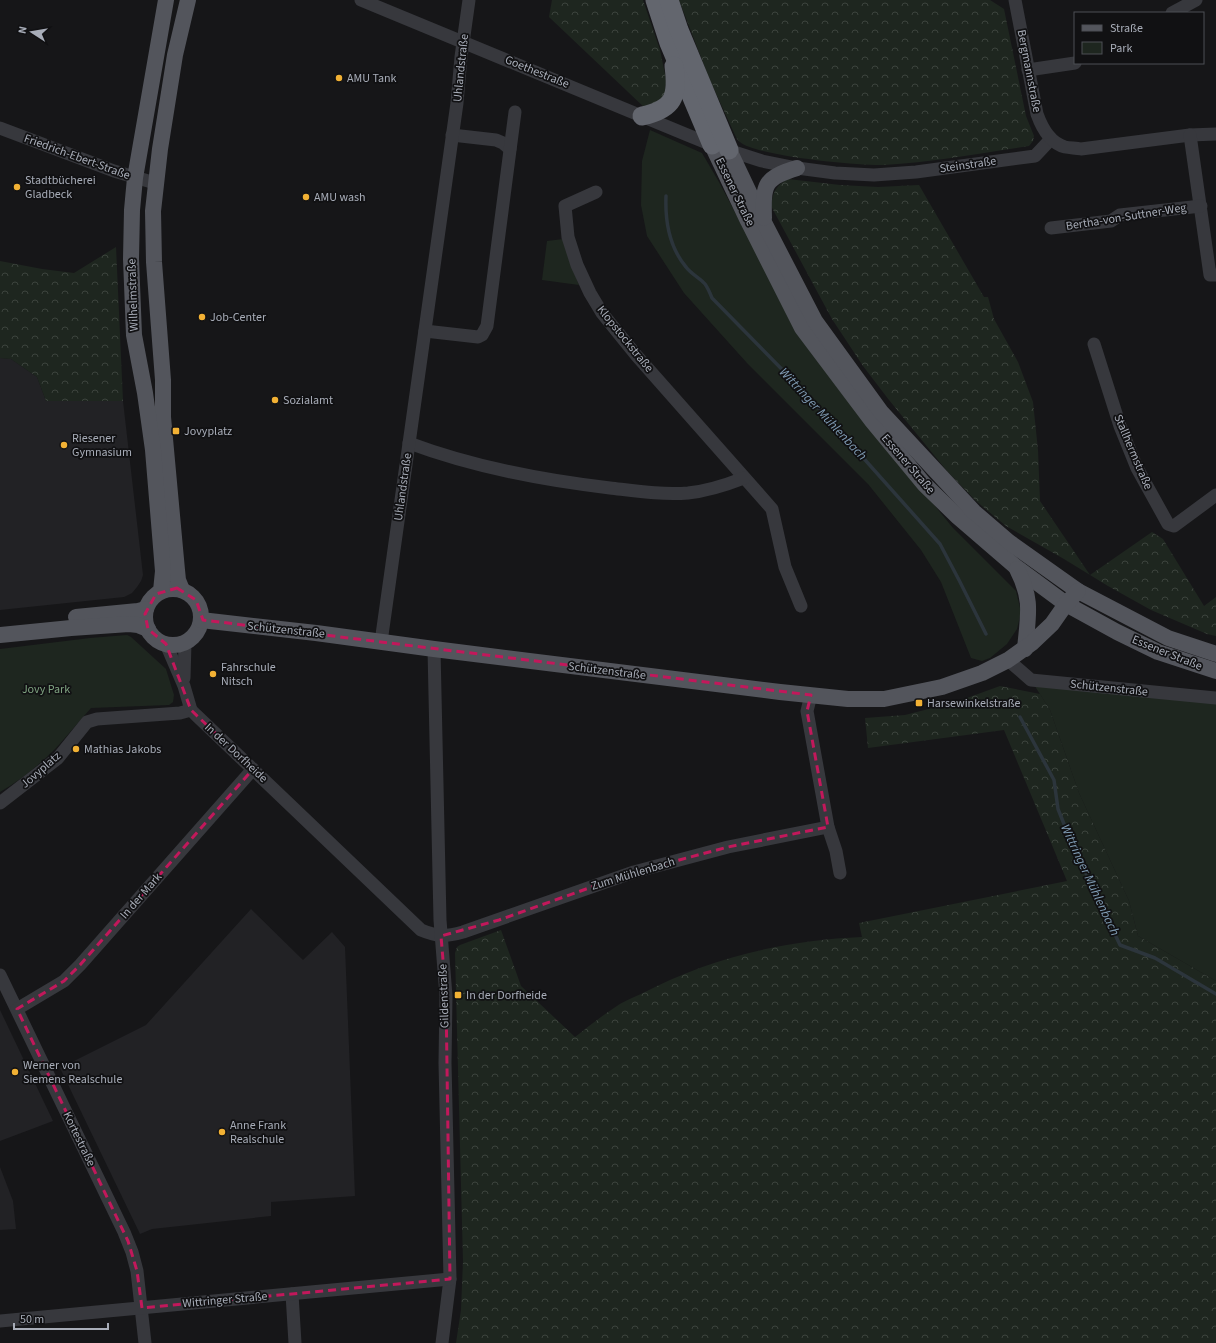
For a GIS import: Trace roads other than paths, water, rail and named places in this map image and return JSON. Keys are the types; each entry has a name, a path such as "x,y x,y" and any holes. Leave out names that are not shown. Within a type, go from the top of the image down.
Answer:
{"highway":[{"path":"655,0 669,43 720,147"},
{"path":"669,0 720,147"},
{"path":"642,116 656,112 665,107 674,95 676,86 669,43"}],"main road":[{"name":"Wilhelmstraße","path":"161,591 163,571 153,450 145,392 134,335 131,259 132,210 135,178 166,0"},
{"name":"Wilhelmstraße","path":"182,590 178,580 163,417 163,380 154,262 153,211 155,183 175,55 188,0"},
{"name":"Essener Straße","path":"720,147 764,223 816,321 881,412 974,512 1009,542 1078,591 1168,638 1216,654"},
{"name":"Essener Straße","path":"720,147 748,221 802,328 872,421 924,484 958,517 1016,567 1066,604 1117,632 1158,652 1216,671"},
{"path":"764,223 764,197 768,183 778,174 797,168"},
{"path":"1016,567 1024,583 1028,600 1029,610 1025,649"},
{"path":"171,588 182,590 188,592 196,600 200,609 201,620 197,632 193,637 176,645 166,644 153,637 148,629 145,620 146,609 149,601 161,591 171,588"},
{"name":"Schützenstraße","path":"201,620 811,695 848,699 884,698 912,694 942,687 982,673 1008,660 1025,649 1052,624 1066,604 1078,591"},
{"path":"0,625 146,609"},
{"path":"0,635 129,624 138,625 148,629"}],"street":[{"name":"Goethestraße","path":"362,0 720,147"},
{"name":"Uhlandstraße","path":"381,642 452,136 469,0"},
{"name":"Bergmannstraße","path":"1015,0 1037,114 1042,127 1051,138"},
{"path":"1174,12 1196,0"},
{"path":"1028,70 1074,63"},
{"path":"425,331 478,337 485,331 487,326 515,112"},
{"name":"Friedrich-Ebert-Straße","path":"0,128 114,172 155,183"},
{"path":"1051,138 1064,147 1081,149 1190,135 1216,134"},
{"name":"Bertha-von-Suttner-Weg","path":"1190,135 1210,275 1216,275"},
{"path":"452,136 496,140 503,143 510,149"},
{"name":"Steinstraße","path":"720,147 762,161 797,168 835,173 874,175 916,172 1035,156 1051,138"},
{"name":"Klopstockstraße","path":"596,192 565,206 568,237 577,265 590,293 602,313 636,355 772,509 785,567 801,606"},
{"name":"Bertha-von-Suttner-Weg","path":"1051,228 1111,221 1120,215 1201,206"},
{"name":"Stallhermstraße","path":"1094,344 1120,426 1137,468 1168,524 1174,526 1216,495"},
{"path":"409,443 444,455 532,477 660,494 689,493 718,488 744,478"},
{"path":"184,686 185,642"},
{"path":"166,644 184,686 191,710"},
{"name":"Gildenstraße","path":"434,649 441,936 446,996 445,1063 450,1279 442,1343"},
{"name":"Schützenstraße","path":"1008,660 1031,680 1216,698"},
{"path":"811,695 807,711 828,827 836,851 840,873"},
{"name":"In der Dorfheide","path":"191,710 421,930 441,936"},
{"name":"Jovyplatz","path":"0,803 58,758 87,722 97,719 180,713 191,710"},
{"name":"In der Mark","path":"17,1009 64,981 80,965 253,769"},
{"name":"Zum Mühlenbach","path":"441,936 463,932 634,872 728,847 828,827"},
{"name":"Kortestraße","path":"0,975 128,1241 138,1271 145,1343"},
{"name":"Wittringer Straße","path":"0,1321 450,1279"},
{"path":"292,1294 295,1343"}],"waterway":[{"name":"Wittringer Mühlenbach","path":"666,196 666,215 672,243 681,260 688,269 705,284 712,298 809,397 940,544 986,634"},
{"name":"Wittringer Mühlenbach","path":"1020,717 1054,780 1058,809 1072,844 1120,945 1155,958 1216,994"}],"place":[{"name":"AMU Tank","path":"339,78"},
{"name":"Stadtbücherei Gladbeck","path":"17,187"},
{"name":"AMU wash","path":"306,197"},
{"name":"Job-Center","path":"202,317"},
{"name":"Sozialamt","path":"275,400"},
{"name":"Jovyplatz","path":"176,431"},
{"name":"Riesener Gymnasium","path":"64,445"},
{"name":"Fahrschule Nitsch","path":"213,674"},
{"name":"Harsewinkelstraße","path":"919,703"},
{"name":"Mathias Jakobs","path":"76,749"},
{"name":"In der Dorfheide","path":"458,995"},
{"name":"Werner von Siemens Realschule","path":"15,1072"},
{"name":"Anne Frank Realschule","path":"222,1132"}],"park label":[{"name":"Jovy Park","path":"46,689"}]}
